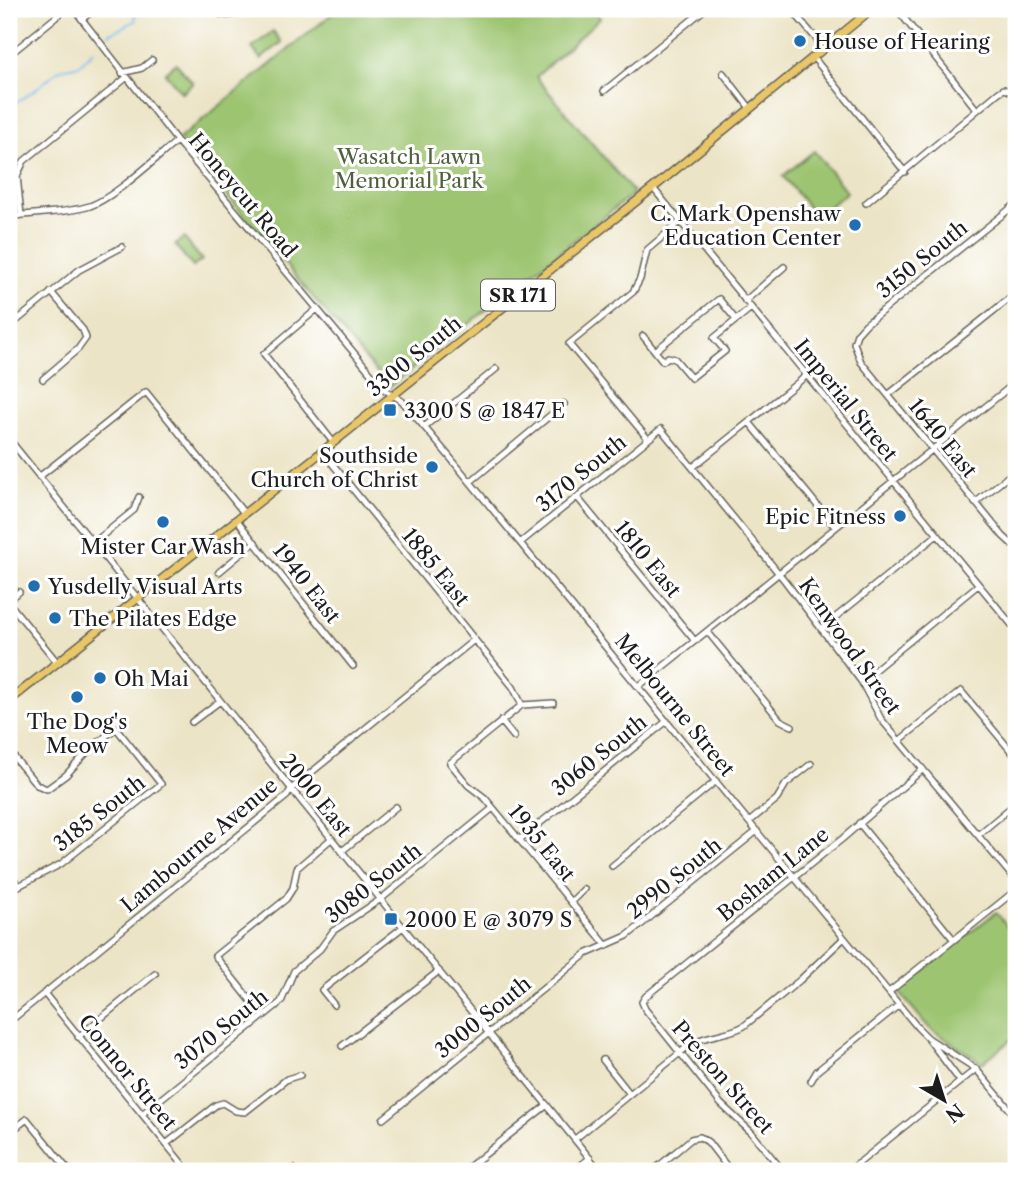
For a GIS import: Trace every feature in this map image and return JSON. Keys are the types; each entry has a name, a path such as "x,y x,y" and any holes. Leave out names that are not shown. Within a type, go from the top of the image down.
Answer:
{"main road":[{"name":"3300 South","path":"9,701 653,188 872,9"}],"street":[{"path":"9,55 66,9"},
{"name":"Honeycut Road","path":"74,9 177,141 385,390 393,396"},
{"path":"82,19 95,9"},
{"path":"209,9 227,16 247,9"},
{"path":"604,91 705,9"},
{"path":"791,9 824,48"},
{"path":"897,9 977,110"},
{"path":"1012,9 1016,15"},
{"path":"813,57 905,172"},
{"path":"21,215 17,181 24,161 124,75 142,68 152,60"},
{"path":"723,74 750,108"},
{"path":"866,203 1002,90 1016,93"},
{"path":"9,217 93,205 177,141"},
{"name":"Imperial Street","path":"653,188 1016,630"},
{"name":"3150 South","path":"854,343 857,334 866,324 1016,204"},
{"path":"648,439 569,344 633,292 640,279 647,250 680,222"},
{"path":"9,327 87,265 122,247"},
{"path":"745,300 784,267"},
{"path":"43,379 78,349 86,338 83,330 51,292"},
{"path":"888,395 1016,293"},
{"path":"655,351 719,299 736,320"},
{"path":"643,336 663,361 668,357 675,359 691,378 724,351 714,338 751,308"},
{"path":"317,309 264,354 333,442"},
{"name":"1640 East","path":"854,343 859,359 975,503 1016,548"},
{"path":"424,427 496,369"},
{"path":"693,467 806,376"},
{"path":"639,687 1016,382"},
{"path":"39,477 146,392 244,513"},
{"name":"Melbourne Street","path":"393,396 402,401 470,482 928,1038 960,1081"},
{"path":"470,482 564,404"},
{"path":"749,422 835,527"},
{"name":"3170 South","path":"520,543 661,429"},
{"name":"Kenwood Street","path":"661,429 779,573 861,681 875,710 899,741 1016,881"},
{"name":"2000 East","path":"9,439 600,1171"},
{"name":"1885 East","path":"322,451 513,687 522,705"},
{"path":"975,503 1016,470"},
{"name":"1810 East","path":"577,496 695,641"},
{"path":"92,544 134,510 139,497"},
{"name":"1940 East","path":"236,519 353,666"},
{"path":"821,629 937,535"},
{"path":"219,572 255,542"},
{"path":"861,681 978,585"},
{"path":"19,592 9,602 57,663"},
{"path":"707,631 780,720 792,726"},
{"name":"Lambourne Avenue","path":"9,1022 285,798 291,789 474,640"},
{"path":"899,741 961,691 1016,757"},
{"path":"192,722 220,701"},
{"path":"514,737 501,721 522,705 553,703"},
{"name":"1935 East","path":"501,721 450,763 468,785 494,808 607,946"},
{"name":"3060 South","path":"519,840 667,721"},
{"name":"3185 South","path":"9,751 37,785 47,789 116,728 161,784 61,864 9,891"},
{"path":"749,822 777,799 786,784 811,764"},
{"name":"Bosham Lane","path":"642,1002 923,769"},
{"path":"612,866 716,780"},
{"path":"978,835 1016,803"},
{"path":"342,851 396,807"},
{"name":"3080 South","path":"286,995 294,971 320,949 333,932 381,900 494,808"},
{"path":"859,823 954,940"},
{"name":"2990 South","path":"607,946 627,936 757,831"},
{"path":"264,1016 215,956 290,894 297,868 331,839"},
{"path":"9,873 18,885"},
{"path":"571,902 584,889"},
{"path":"889,992 1016,890"},
{"path":"334,1005 322,990 403,927"},
{"path":"575,1139 702,1038 744,1026 800,981 844,938"},
{"name":"3000 South","path":"383,1119 586,954 607,946"},
{"path":"342,1046 439,971"},
{"path":"78,1037 155,974"},
{"name":"Connor Street","path":"44,993 188,1171"},
{"name":"3070 South","path":"142,1114 281,1002 286,995"},
{"name":"Preston Street","path":"642,1002 721,1104 751,1132 783,1171"},
{"path":"810,1081 817,1071 899,1005"},
{"name":"Melbourne Street","path":"928,1038 975,1069 1016,1117"},
{"path":"603,1060 630,1094"},
{"path":"849,1171 975,1069"},
{"path":"166,1144 216,1105 225,1104 236,1111 245,1112 287,1079 300,1075"},
{"path":"464,1171 547,1105"},
{"path":"9,1133 27,1119 69,1171"},
{"path":"653,1171 691,1139 700,1137 708,1142 728,1168"},
{"path":"573,1171 590,1158"}],"green space":[{"name":"Wasatch Lawn Memorial Park","path":"338,9 593,9 600,18 536,77 634,193 389,387 179,139"},
{"path":"273,31 282,42 261,59 252,48"},
{"path":"176,63 193,83 182,93 165,73"},
{"path":"814,151 847,192 816,217 783,176"},
{"path":"184,238 202,260 193,267 175,245"},
{"path":"996,912 1016,937 1016,1036 982,1063 929,1028 898,991"}],"waterway":[{"path":"109,34 135,21 136,9"},
{"path":"9,118 15,115 11,106 60,69 80,65 94,50"}],"place":[{"name":"House of Hearing","path":"800,41"},
{"name":"C. Mark Openshaw Education Center","path":"855,225"},
{"name":"3300 S @ 1847 E","path":"390,410"},
{"name":"Southside Church of Christ","path":"432,467"},
{"name":"Epic Fitness","path":"900,516"},
{"name":"Mister Car Wash","path":"163,522"},
{"name":"Yusdelly Visual Arts","path":"34,586"},
{"name":"The Pilates Edge","path":"55,618"},
{"name":"Oh Mai","path":"100,678"},
{"name":"The Dog's Meow","path":"77,697"},
{"name":"2000 E @ 3079 S","path":"391,919"}]}
